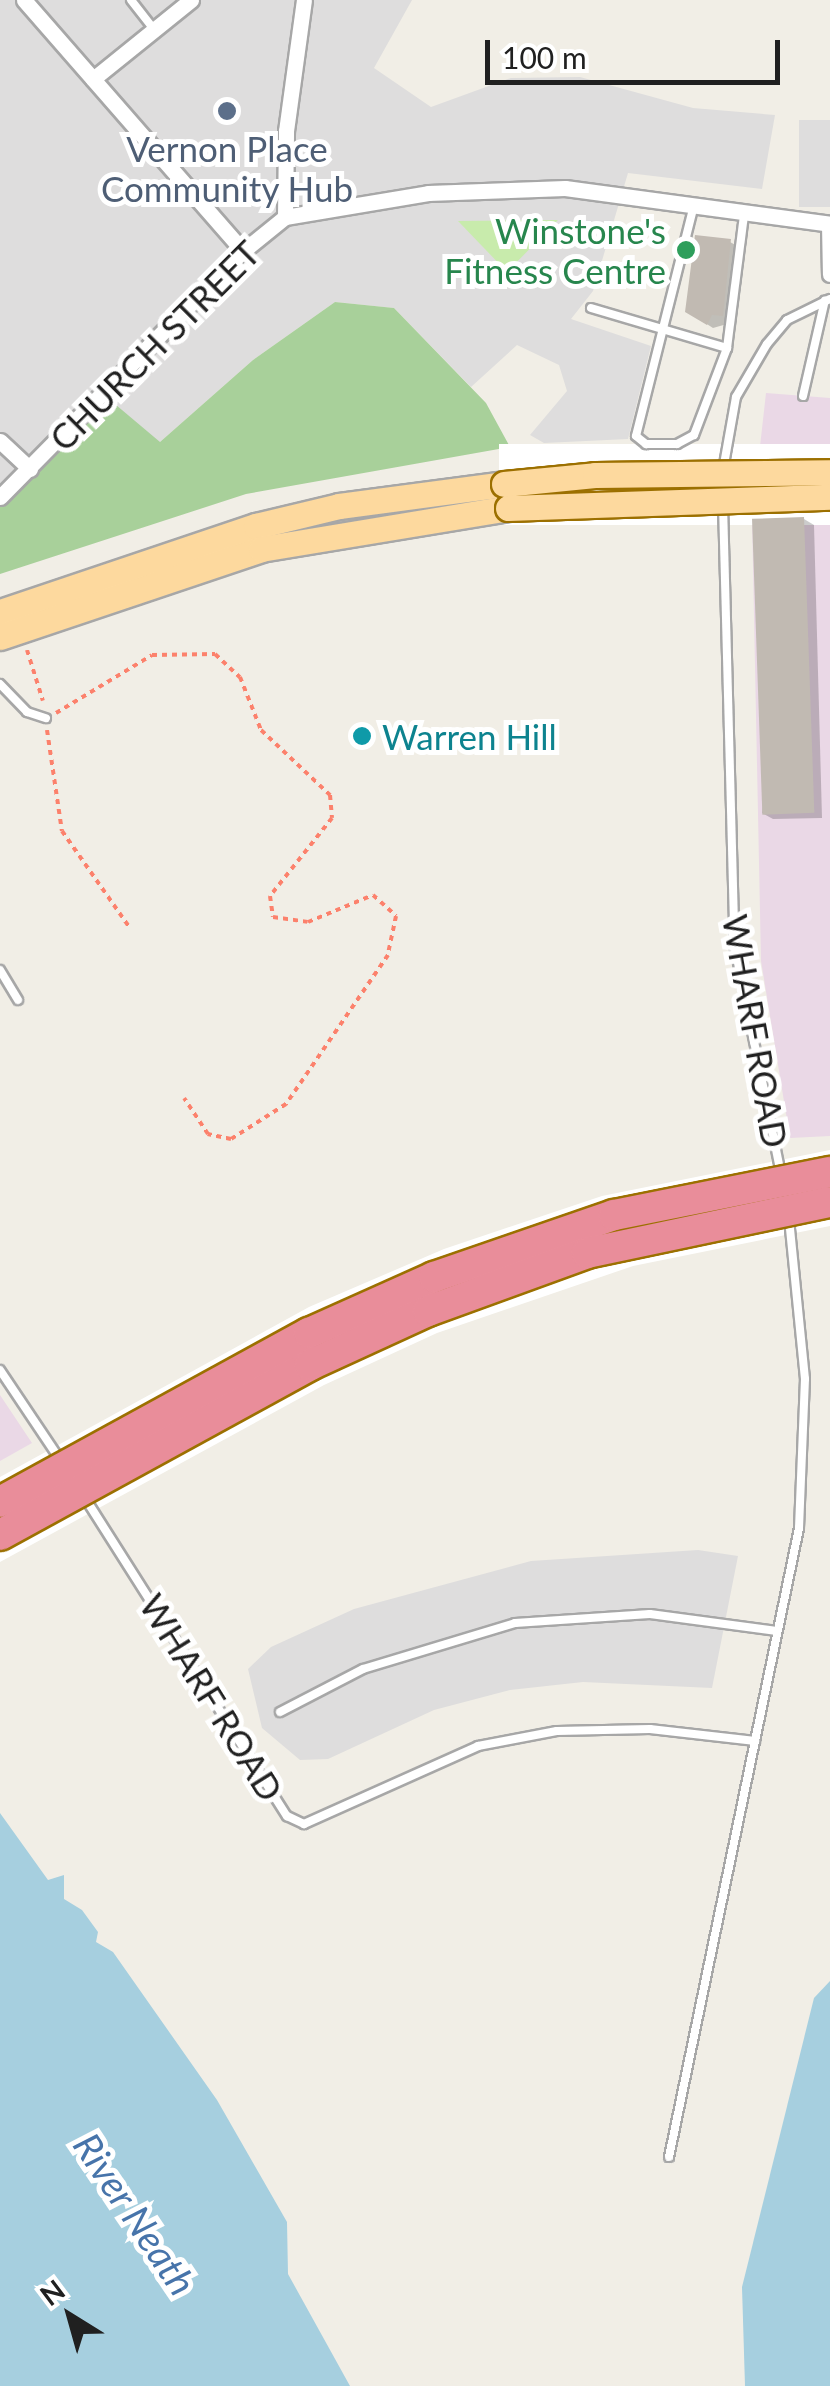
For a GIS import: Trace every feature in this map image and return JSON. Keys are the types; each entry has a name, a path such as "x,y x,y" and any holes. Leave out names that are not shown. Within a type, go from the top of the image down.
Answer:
{"highway":[{"path":"0,1502 308,1333 434,1277 614,1215 830,1172"},
{"path":"0,1535 310,1365 443,1305 588,1253 830,1202"}],"main road":[{"path":"5,647 261,549 594,475 830,472"},
{"path":"0,612 256,526 339,506 506,496 830,497"}],"street":[{"path":"24,0 244,251"},
{"path":"92,79 191,0"},
{"path":"286,217 286,131 300,2"},
{"name":"CHURCH STREET","path":"0,497 244,251 286,217 428,193 565,188 830,224"},
{"path":"830,224 830,274"},
{"path":"0,441 30,469"}],"lane":[{"path":"131,0 154,30"},
{"path":"694,206 636,436 646,444 677,444 694,434 727,348 744,215"},
{"path":"803,396 827,300"},
{"name":"WHARF ROAD","path":"668,2157 799,1528 805,1379 788,1212 735,948 722,468 736,398 766,344 787,320 827,300"},
{"path":"590,308 727,348"},
{"path":"0,684 27,712 46,718"},
{"path":"0,970 18,1000"},
{"name":"WHARF ROAD","path":"0,1370 286,1816 304,1824 478,1746 557,1731 650,1729 754,1740"},
{"path":"280,1712 363,1669 516,1623 650,1614 777,1632"}],"path":[{"path":"5,647 27,650 44,643"},
{"path":"27,650 39,676 62,831 130,928"},
{"path":"46,718 152,654 215,654 240,677 262,730 330,795 332,818 270,896 273,917 308,922 373,894 392,906 396,928 388,955 286,1104 231,1139 208,1134 184,1098"}],"shaded area":[{"path":"0,0 412,0 374,68 431,107 511,78 580,77 693,108 775,115 762,189 628,173 593,291 571,319 651,346 628,439 544,443 530,435 567,391 559,365 517,345 471,387 394,308 335,302 253,360 160,442 0,497"},
{"path":"799,120 830,120 830,207 799,207"},
{"path":"766,393 830,398 830,1136 790,1138 761,961 752,518"},
{"path":"0,1395 32,1443 0,1461"},
{"path":"698,1550 738,1556 712,1688 583,1682 510,1690 434,1710 328,1759 300,1760 262,1728 248,1669 271,1647 354,1609 531,1561"}],"green space":[{"path":"558,220 507,272 458,221"},
{"path":"335,302 394,308 486,403 510,447 246,494 0,574 0,497 103,394 160,442 253,360"}],"water":[{"name":"River Neath","path":"0,1813 48,1880 64,1875 64,1899 82,1910 98,1932 96,1942 113,1952 217,2100 287,2222 288,2274 350,2386 0,2386"},
{"path":"830,1981 830,2386 745,2386 742,2287 814,1998"}],"pier":[{"path":"499,444 830,444 830,525 499,525"},
{"path":"830,1150 830,1226 633,1266 437,1333 324,1385 0,1562 0,1477 309,1307 444,1249 602,1196"}],"building":[{"path":"695,235 731,239 723,316 712,315 707,325 685,312"},
{"path":"804,517 814,813 762,815 752,519"}],"place":[{"name":"Vernon Place Community Hub","path":"227,111"},
{"name":"Winstone's Fitness Centre","path":"686,250"},
{"name":"Warren Hill","path":"362,736"}]}
